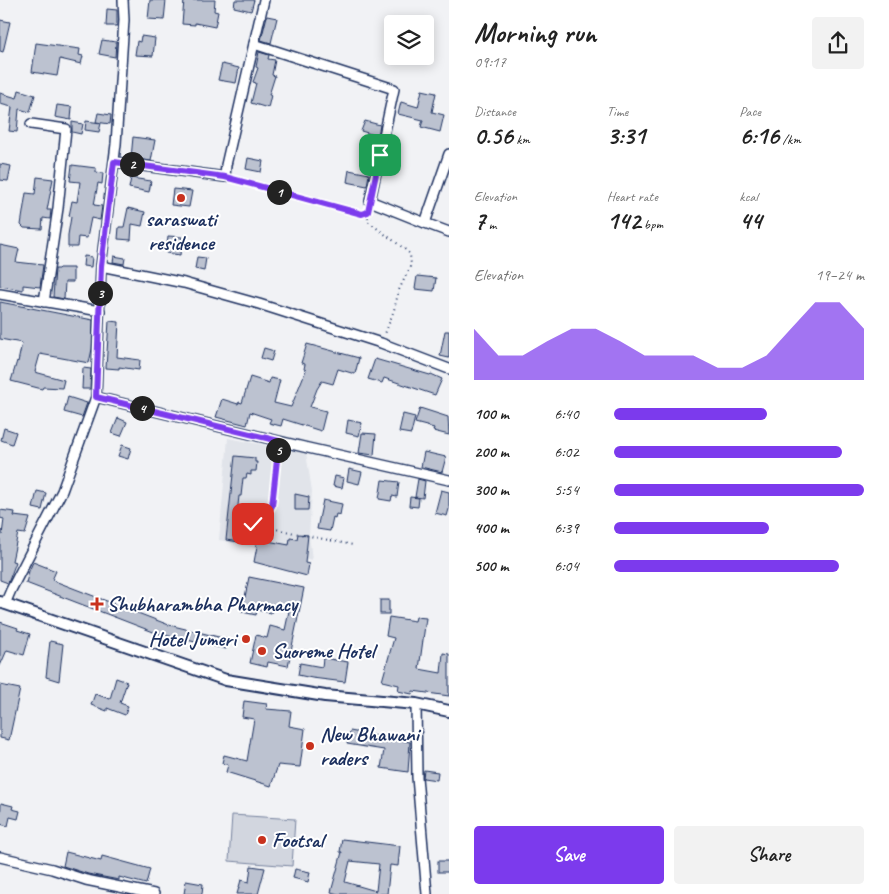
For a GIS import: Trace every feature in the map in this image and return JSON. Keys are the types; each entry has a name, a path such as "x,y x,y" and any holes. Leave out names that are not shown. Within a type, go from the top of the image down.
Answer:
{"street":[{"path":"123,0 124,20 114,162 101,266 96,397 62,491 3,603 226,680 325,696 416,704 449,711"},
{"path":"114,162 225,177 226,165 264,0"},
{"path":"254,44 394,89 370,201 449,232"},
{"path":"31,124 66,129 58,208 44,302"},
{"path":"425,223 449,154"},
{"path":"101,266 184,283 381,342 449,368"},
{"path":"0,294 100,311"},
{"path":"96,397 449,480"},
{"path":"416,704 417,777 427,894"},
{"path":"0,857 52,869 86,880 154,894"}],"path":[{"path":"225,177 362,214 368,212"},
{"path":"370,201 368,221 395,240 410,254 411,265 399,290 394,310 381,342"},
{"path":"251,524 267,514 272,506 279,441"},
{"path":"266,539 267,514"},
{"path":"236,523 251,524 353,545"},
{"path":"251,524 254,537"}],"shaded area":[{"path":"228,438 306,453 312,491 309,535 312,560 219,540"},
{"name":"Footsal","path":"232,815 295,819 292,866 229,861"}],"building":[{"path":"150,0 166,0 164,20 148,19"},
{"path":"184,0 215,0 214,11 218,12 215,27 195,23 195,25 182,24"},
{"path":"235,0 254,0 251,11 234,7"},
{"path":"107,9 117,10 117,26 106,26"},
{"path":"267,16 277,18 271,43 261,40"},
{"path":"0,20 10,22 3,52 0,51"},
{"path":"141,36 155,38 153,56 135,55 137,41 140,42"},
{"path":"102,40 116,42 115,57 99,54"},
{"path":"36,43 80,49 79,55 83,56 81,64 60,59 57,76 32,72"},
{"path":"259,52 269,55 268,59 275,60 272,75 275,76 269,95 271,95 268,108 251,103 256,83 253,82 258,68 256,67"},
{"path":"222,64 239,68 236,83 218,80"},
{"path":"19,90 35,95 30,112 19,109 17,132 9,131 12,107 0,104 0,93 17,98"},
{"path":"422,90 436,93 432,112 444,115 440,132 421,127 423,120 398,114 401,102 418,107"},
{"path":"57,105 72,107 71,120 55,117"},
{"path":"98,113 111,115 110,124 96,122"},
{"path":"86,121 101,123 99,132 85,130"},
{"path":"365,121 380,125 378,136 361,131"},
{"path":"72,122 83,124 81,134 72,132"},
{"path":"133,137 155,140 151,161 131,158"},
{"path":"248,158 263,161 261,172 246,169"},
{"path":"0,164 11,166 8,181 0,180"},
{"path":"72,165 96,168 96,172 103,173 102,184 98,183 94,205 102,206 100,220 91,218 87,238 78,237 77,247 68,247 71,217 69,216 72,201 77,202 80,182 70,181"},
{"path":"349,170 369,174 367,186 347,182"},
{"path":"37,177 53,179 47,210 51,210 50,219 43,218 42,229 24,228 21,225 26,193 35,194"},
{"path":"131,178 151,181 149,192 129,188"},
{"name":"saraswati residence","path":"173,189 192,191 189,207 171,205"},
{"path":"128,208 145,212 142,226 132,224 131,240 118,239 119,227 124,227"},
{"path":"168,236 182,237 180,255 166,253"},
{"path":"0,245 19,249 16,262 43,265 40,287 23,285 23,290 0,286"},
{"path":"84,256 92,257 91,267 83,266"},
{"path":"114,256 125,258 124,264 113,262"},
{"path":"197,257 206,258 204,271 195,269"},
{"path":"73,268 73,282 65,282 64,299 53,297 55,269"},
{"path":"417,276 436,278 434,291 415,289"},
{"path":"0,302 93,320 92,349 89,363 40,354 35,372 64,380 62,388 43,387 42,389 11,381 22,343 0,339"},
{"path":"109,321 119,322 117,357 140,360 139,370 119,367 119,369 106,368"},
{"path":"445,331 449,331 449,358 440,356"},
{"path":"307,344 359,358 355,374 338,369 333,384 322,381 317,389 310,407 326,411 321,431 283,419 281,426 269,423 271,419 250,412 247,425 216,417 222,399 238,404 239,402 242,403 250,377 269,383 270,378 280,380 274,403 291,407 306,370 304,369 305,364 301,363"},
{"path":"264,348 274,351 271,361 261,358"},
{"path":"375,359 431,374 442,379 435,395 384,378 382,383 368,379"},
{"path":"83,368 91,369 90,389 82,389"},
{"path":"68,397 87,403 82,417 64,412"},
{"path":"420,408 448,417 449,435 433,431 434,428 415,423"},
{"path":"403,414 415,417 411,434 399,432"},
{"path":"118,418 127,422 121,436 112,433"},
{"path":"348,420 362,423 359,436 346,433"},
{"path":"4,428 16,432 12,444 1,440"},
{"path":"362,433 376,434 374,455 359,453"},
{"path":"122,445 131,448 128,459 118,456"},
{"path":"424,452 446,457 442,472 421,467"},
{"path":"235,456 255,458 255,462 257,462 256,471 251,471 251,475 247,474 246,478 243,478 236,524 241,524 239,542 226,540"},
{"path":"349,469 362,472 359,484 347,481"},
{"path":"335,476 344,478 342,488 333,486"},
{"path":"418,479 425,481 423,498 415,497"},
{"path":"382,480 399,482 397,497 392,496 391,501 379,499"},
{"path":"441,490 449,492 447,516 435,513"},
{"path":"37,491 46,493 42,510 33,508"},
{"path":"295,494 309,497 308,510 295,510"},
{"path":"410,497 419,498 418,507 409,506"},
{"path":"323,500 342,504 340,515 336,514 335,518 333,517 330,531 317,529"},
{"path":"0,510 15,512 14,516 30,518 25,534 18,533 12,561 16,562 8,583 0,580 0,534 2,535 4,519 0,518"},
{"path":"298,534 308,535 305,563 309,564 307,576 254,562 257,539 289,545 290,538 297,539"},
{"name":"Shubharambha Pharmacy","path":"33,562 56,571 52,580 169,625 227,639 226,649 156,633 26,583"},
{"path":"249,577 304,588 288,666 268,662 267,667 250,663 256,635 267,638 270,626 285,630 289,611 272,608 271,613 257,610 256,615 242,612"},
{"path":"380,600 389,600 389,614 380,614"},
{"path":"389,617 415,621 416,617 426,618 419,669 441,673 443,653 449,654 449,696 413,691 412,694 398,691 399,685 382,681 394,638 386,636"},
{"path":"0,622 30,634 24,655 7,650 0,666"},
{"path":"50,641 63,644 59,681 46,677"},
{"path":"323,658 348,662 345,682 298,675 300,663 322,667"},
{"path":"116,678 127,682 120,703 128,706 125,715 107,708 107,711 91,705 95,694 110,699"},
{"path":"0,685 20,689 9,740 0,738"},
{"path":"244,701 267,704 266,709 291,711 289,726 305,729 300,767 278,765 271,786 226,772 228,765 222,763 224,755 247,761 254,719 242,717"},
{"path":"350,731 410,742 408,772 381,768 384,750 347,744"},
{"path":"424,770 438,772 437,780 423,778"},
{"path":"1,803 13,806 12,809 20,811 18,819 10,817 8,826 0,824"},
{"path":"342,839 400,846 398,866 390,865 387,894 338,894 331,892 342,852 340,852","holes":["350,861 379,864 376,891 345,882"]},
{"path":"66,852 101,861 102,856 150,869 146,884 119,877 119,880 88,874 63,866"},
{"path":"438,861 449,861 449,872 438,872"},
{"path":"251,866 265,868 258,894 237,894 241,880 249,882"},
{"path":"295,869 310,872 308,882 293,878"},
{"path":"186,881 203,884 202,894 184,894"}],"place":[{"name":"saraswati residence","path":"181,198"},
{"name":"Shubharambha Pharmacy","path":"97,604"},
{"name":"Hotel Jumeri","path":"246,639"},
{"name":"Suoreme Hotel","path":"262,651"},
{"name":"New Bhawani raders","path":"310,746"},
{"name":"Footsal","path":"262,840"}],"route":[{"path":"253,524 267,514 272,506 279,441 96,397 101,266 114,162 225,177 362,214 368,212 380,155"}]}
